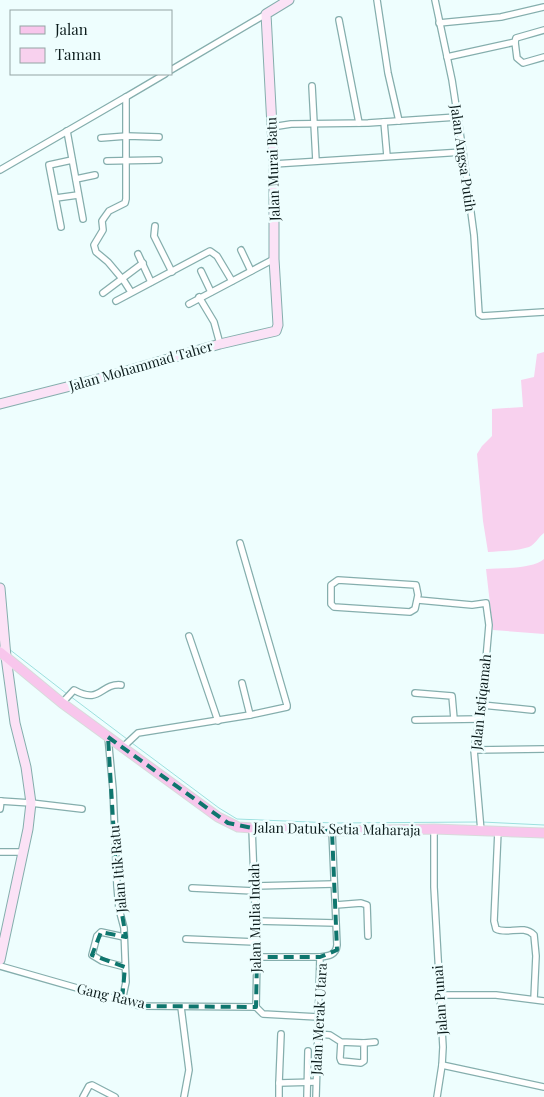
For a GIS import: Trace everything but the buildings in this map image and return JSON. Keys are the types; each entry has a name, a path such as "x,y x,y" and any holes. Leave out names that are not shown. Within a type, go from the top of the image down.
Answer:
{"main road":[{"name":"Jalan Datuk Setia Maharaja","path":"4,652 108,737 125,746 218,818 238,827 332,831 481,829 544,833"}],"street":[{"path":"172,69 289,0"},
{"path":"377,0 388,73 399,121"},
{"name":"Jalan Angsa Putih","path":"436,0 463,152 474,235 478,309 482,316 544,312"},
{"path":"439,23 501,17 544,7"},
{"name":"Jalan Murai Batu","path":"266,14 274,164 274,259 278,325"},
{"path":"339,20 359,123"},
{"path":"544,30 516,38 515,42 517,58 522,63 544,58"},
{"path":"447,57 515,42"},
{"path":"0,170 163,75"},
{"path":"312,86 316,161"},
{"path":"126,97 126,199 125,203 109,211 104,218 102,221 103,230 94,245 96,252 108,262 130,292"},
{"path":"272,127 457,117"},
{"path":"384,122 387,156"},
{"path":"67,131 82,219"},
{"path":"101,138 127,136 159,138"},
{"path":"274,164 463,152"},
{"path":"61,227 49,165 72,160"},
{"path":"107,161 158,160"},
{"path":"76,178 95,176"},
{"path":"56,198 78,195"},
{"path":"156,226 154,236 172,272"},
{"path":"241,250 251,271"},
{"path":"116,300 207,252 213,251 225,267 232,281"},
{"path":"138,254 151,282"},
{"path":"188,304 274,259"},
{"path":"103,293 123,280 143,263"},
{"path":"201,270 211,292"},
{"path":"199,297 214,322 220,344"},
{"name":"Jalan Mohammad Taher","path":"0,404 114,375 220,344 276,332 278,325"},
{"path":"125,746 132,737 143,732 218,721 286,708 288,705 240,543"},
{"path":"338,580 413,584 417,586 418,600 415,609 410,612 337,607 331,604 331,585 338,580"},
{"path":"0,588 4,652 15,724 26,767 31,803 31,813 23,852 2,938 0,960"},
{"name":"Jalan Istiqamah","path":"418,600 472,605 486,604 489,625 482,705 474,750 481,829"},
{"path":"189,636 218,721"},
{"path":"242,683 250,715"},
{"path":"64,701 74,690 84,695 94,695 109,687 121,685"},
{"path":"415,693 452,696 454,719"},
{"path":"482,705 532,710"},
{"path":"415,720 479,719"},
{"name":"Jalan Itik Ratu","path":"108,737 113,789 117,886 124,937 126,982 122,1001"},
{"path":"474,750 544,749"},
{"path":"0,809 1,801 82,809"},
{"name":"Jalan Mulia Indah","path":"252,828 257,957 256,1007"},
{"name":"Jalan Punai","path":"434,829 434,887 439,995 444,1047 437,1097"},
{"name":"Jalan Merak Utara","path":"316,1097 320,957 332,955 337,950 332,831"},
{"path":"498,831 494,922 496,929 500,931 522,930 534,935 536,956 534,999"},
{"path":"0,852 23,852"},
{"path":"192,888 255,889 334,884"},
{"path":"336,905 361,903 367,906 368,936"},
{"path":"256,921 336,923"},
{"path":"124,937 101,932 97,936 92,955 102,961 125,967"},
{"path":"186,938 255,942"},
{"path":"257,957 320,957"},
{"name":"Gang Rawa","path":"0,966 140,1006 256,1007 263,1014 318,1017"},
{"path":"439,995 496,995 534,999 544,1002"},
{"path":"181,1007 189,1070 184,1097"},
{"path":"279,1097 281,1034"},
{"path":"317,1034 330,1035 341,1042 375,1042"},
{"path":"341,1042 341,1061 361,1064 364,1061 364,1043"},
{"path":"307,1097 308,1051"},
{"path":"442,1065 544,1087"},
{"path":"279,1082 316,1082"},
{"path":"83,1097 89,1086 92,1085 115,1097"}],"highlighted area":[{"path":"108,737 228,823 252,828 332,831 337,950 320,957 257,957 256,1007 140,1006 122,1001 125,967 92,955 101,932 126,937 117,886"}],"green space":[{"path":"544,352 544,533 529,547 488,552 483,521 477,454 492,436 492,409 523,407 521,380 534,377 537,354"},
{"path":"544,559 544,634 493,630 486,569 532,565"}],"waterway":[{"path":"9,649 67,694"},
{"path":"70,696 127,739"},
{"path":"132,743 219,808 237,819 334,823 478,822"},
{"path":"482,822 544,825"}]}
